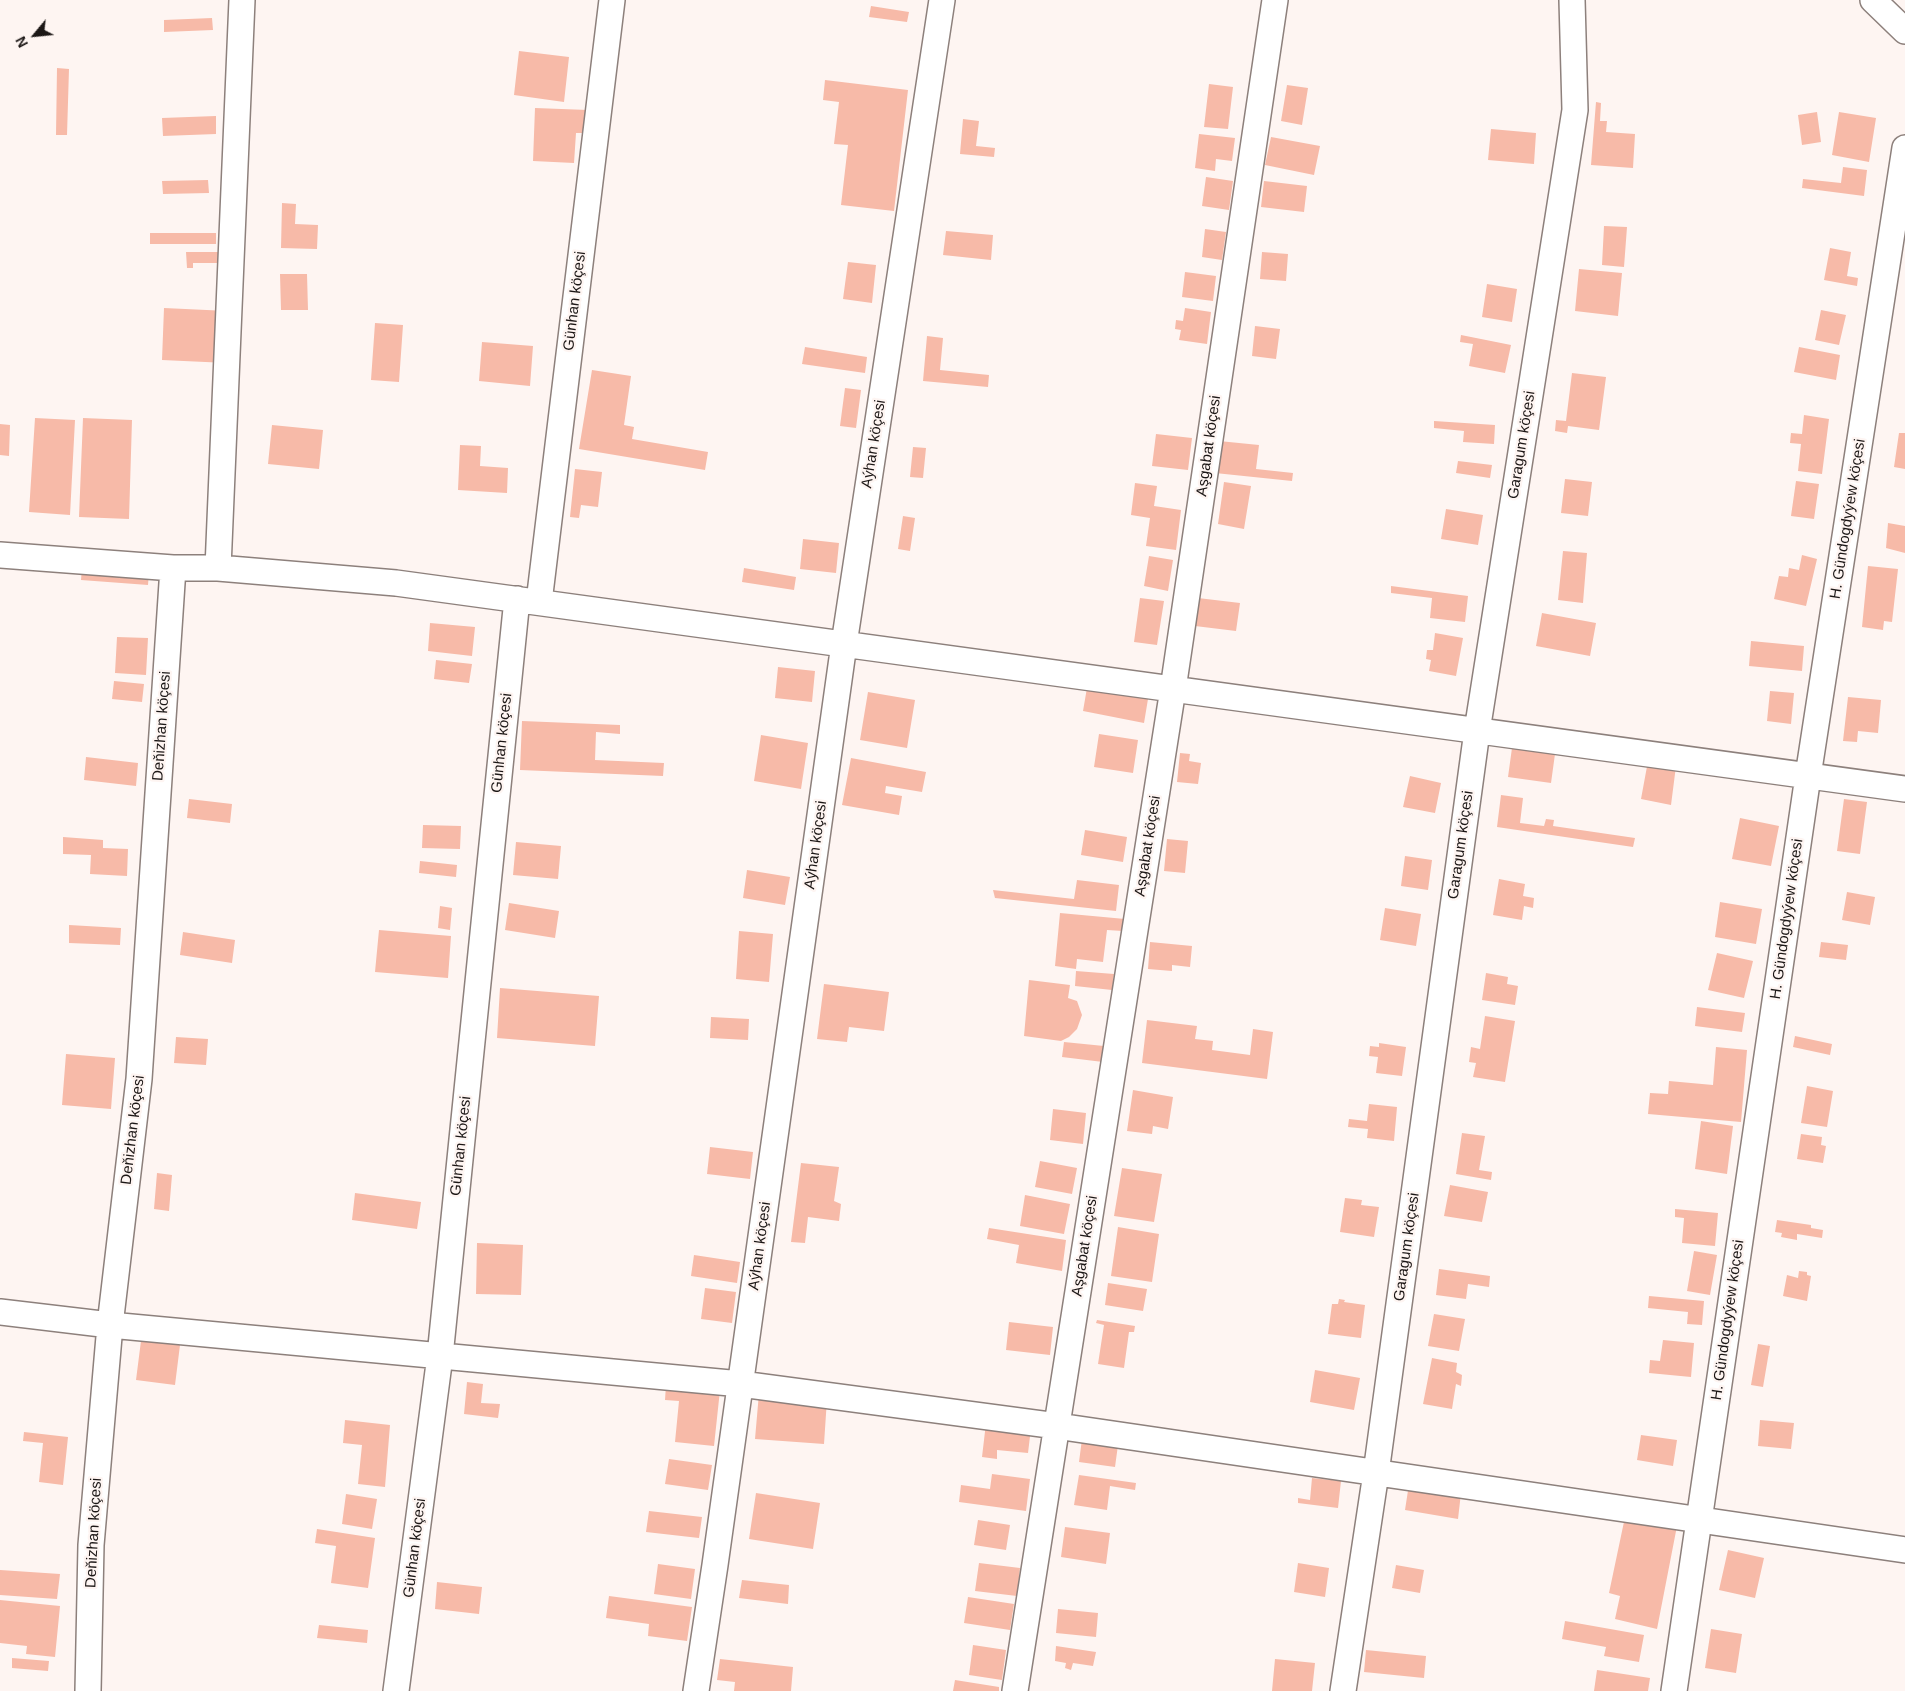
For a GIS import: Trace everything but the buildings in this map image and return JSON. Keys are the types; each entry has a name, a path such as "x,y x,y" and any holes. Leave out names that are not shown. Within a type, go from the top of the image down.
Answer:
{"street":[{"path":"218,568 242,0"},
{"name":"Günhan köçesi","path":"396,1691 440,1356 528,601 612,0"},
{"name":"Aýhan köçesi","path":"696,1691 844,644 942,0"},
{"name":"Aşgabat köçesi","path":"1015,1691 1173,689 1275,0"},
{"name":"Garagum köçesi","path":"1343,1691 1376,1473 1477,731 1575,110 1572,0"},
{"path":"1873,0 1905,31"},
{"name":"H. Gündogdyýew köçesi","path":"1674,1691 1808,776 1905,148"},
{"path":"0,555 173,568 218,568 396,583 1905,789"},
{"name":"Deňizhan köçesi","path":"88,1691 91,1545 110,1325 139,1079 173,568"},
{"path":"0,1312 110,1325 740,1384 1057,1426 1905,1550"}]}
